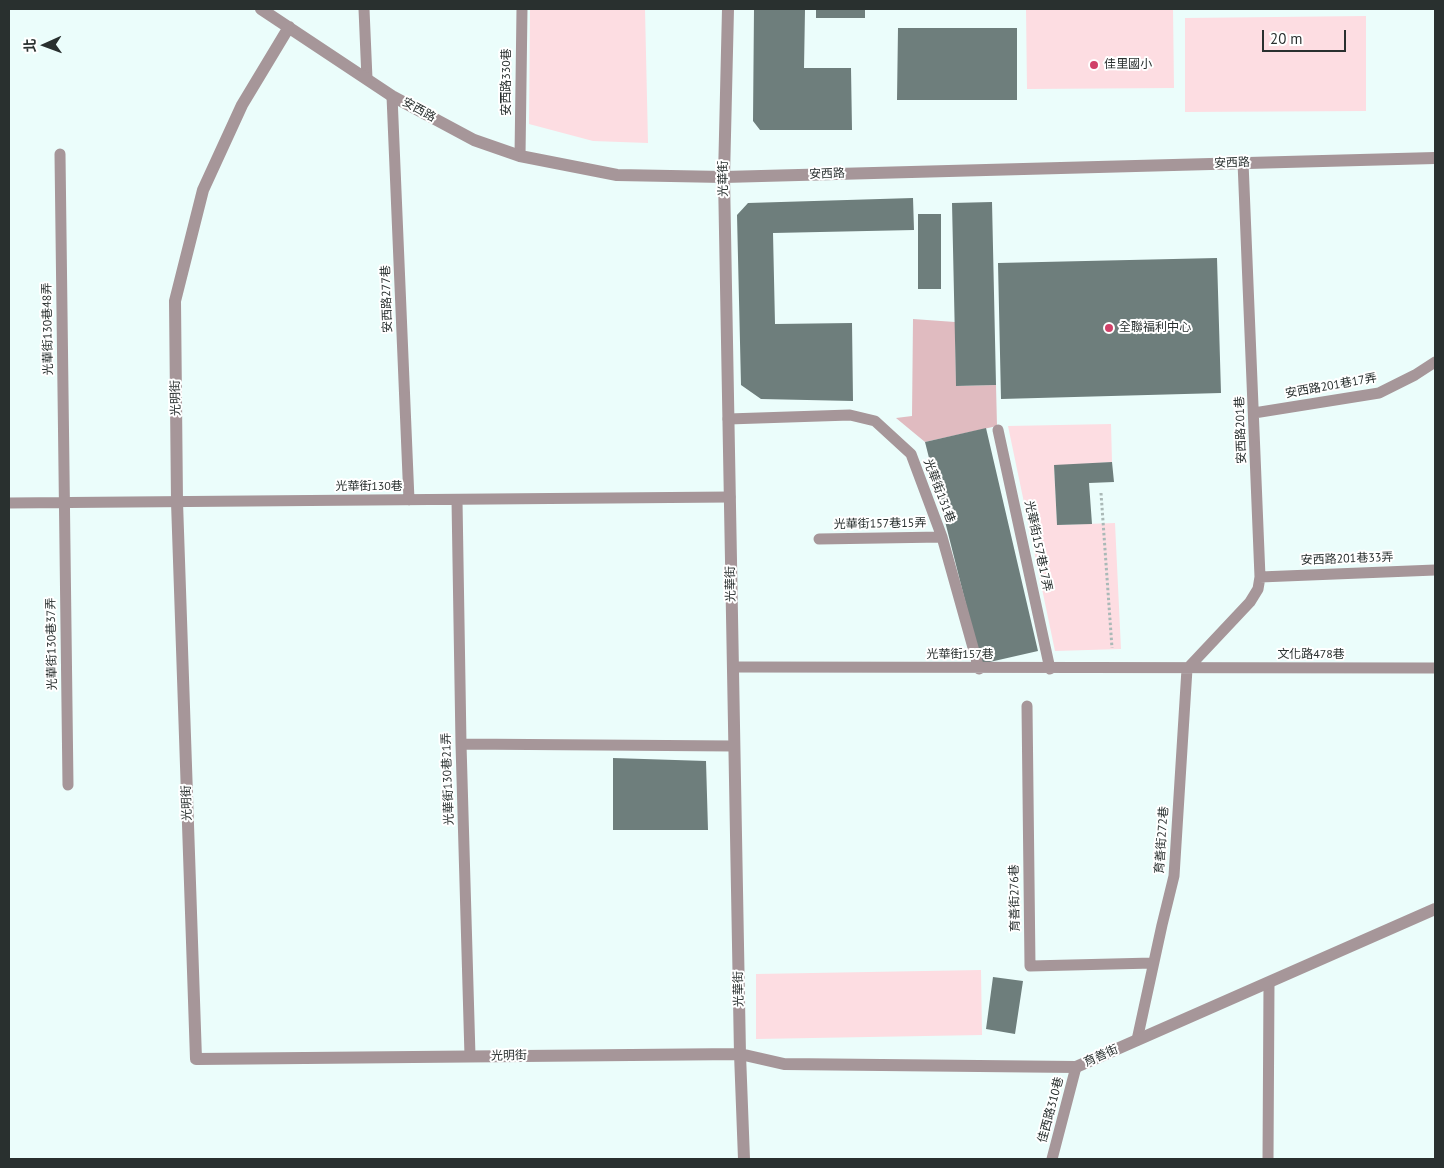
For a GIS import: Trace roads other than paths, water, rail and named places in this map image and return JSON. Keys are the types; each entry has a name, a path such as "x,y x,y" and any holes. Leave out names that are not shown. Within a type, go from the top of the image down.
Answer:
{"street":[{"name":"安西路","path":"261,9 392,96 474,140 520,156 617,175 724,177 1435,158"},
{"name":"光華街","path":"728,9 724,177 740,1054 744,1159"},
{"name":"光明街","path":"289,28 242,105 203,190 175,301 177,502 196,1059 740,1054"},
{"name":"育善街","path":"740,1054 784,1064 1076,1067 1435,910"}],"lane":[{"path":"364,9 367,79"},
{"name":"安西路330巷","path":"520,156 522,9"},
{"name":"安西路277巷","path":"392,96 409,500"},
{"name":"光華街130巷48弄","path":"60,154 64,503"},
{"name":"安西路201巷","path":"1187,669 1250,602 1258,589 1260,577 1243,162"},
{"name":"安西路201巷17弄","path":"1254,413 1379,393 1415,376 1435,362"},
{"name":"光華街131巷","path":"728,419 850,415 875,420 911,454 942,537 979,668"},
{"name":"光華街157巷17弄","path":"998,430 1050,669"},
{"name":"光華街130巷","path":"9,503 730,497"},
{"name":"光華街130巷21弄","path":"457,500 461,744 470,1056"},
{"name":"光華街130巷37弄","path":"64,503 68,785"},
{"name":"光華街157巷15弄","path":"819,539 942,537"},
{"name":"安西路201巷33弄","path":"1260,577 1435,570"},
{"name":"光華街157巷","path":"733,667 1187,669"},
{"name":"文化路478巷","path":"1187,669 1435,668"},
{"name":"育善街272巷","path":"1137,1040 1174,876 1187,669"},
{"name":"育善街276巷","path":"1027,706 1030,966 1153,963"},
{"path":"461,744 734,746"},
{"path":"1268,1159 1269,983"},
{"name":"佳西路310巷","path":"1052,1159 1076,1067"}],"place":[{"name":"佳里國小","path":"1094,65"},
{"name":"全聯福利中心","path":"1109,328"}]}
